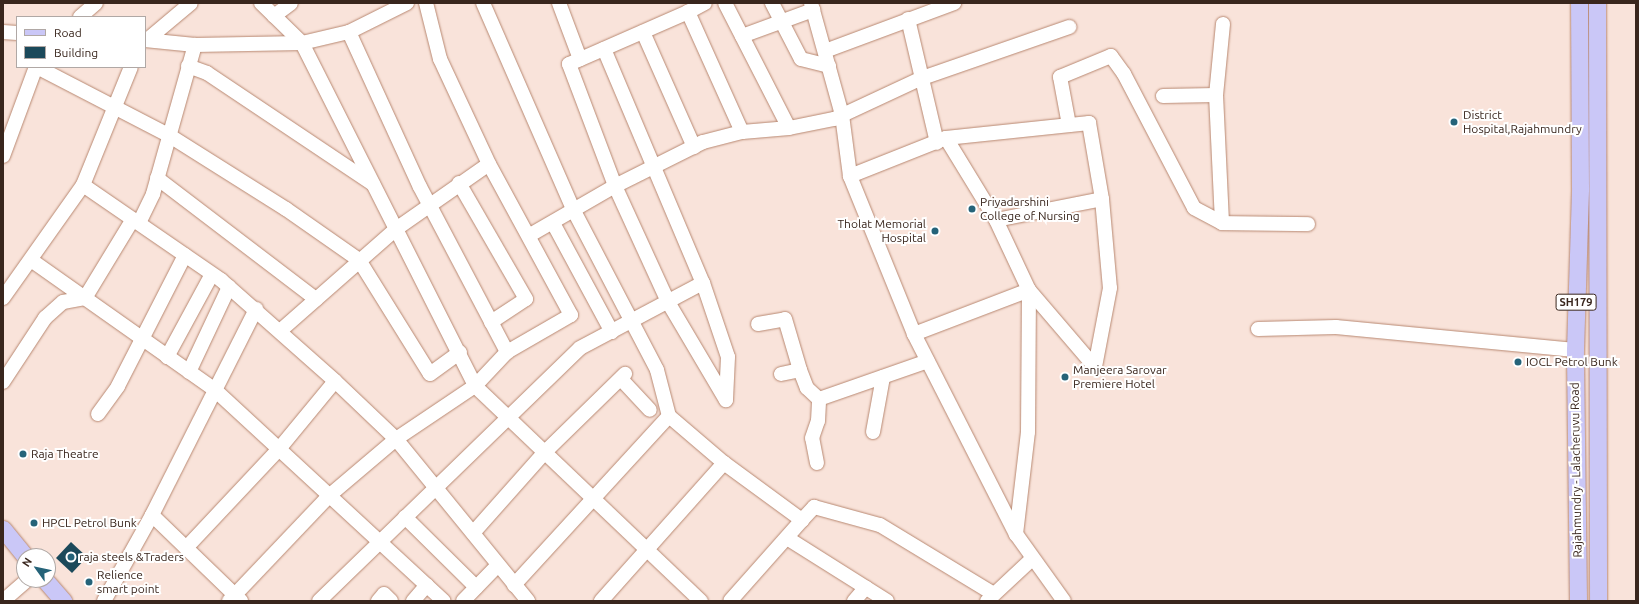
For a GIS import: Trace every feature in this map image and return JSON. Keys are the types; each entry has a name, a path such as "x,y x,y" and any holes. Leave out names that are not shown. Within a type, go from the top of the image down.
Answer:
{"main road":[{"name":"Rajahmundry - Lalacheruvu Road","path":"1578,601 1575,350 1580,187 1579,3"},
{"name":"SH179","path":"1597,3 1598,601"},
{"path":"3,529 18,548"},
{"path":"50,588 58,600"}],"street":[{"path":"81,16 96,3"},
{"path":"146,40 191,3"},
{"path":"261,3 302,44 460,352 475,386 701,601"},
{"path":"274,16 291,3"},
{"path":"146,40 195,45 302,44 348,32 407,3"},
{"path":"152,515 235,599 330,495 396,439 475,386 507,352 571,315 530,235 489,164 440,59 426,3"},
{"path":"483,3 574,211 629,323 657,370 669,416 724,463 802,520"},
{"path":"559,3 580,59"},
{"path":"725,3 789,128"},
{"path":"772,3 801,59 829,66"},
{"path":"825,51 954,3"},
{"path":"604,49 652,169 703,283 728,357 726,400 668,302 615,186 569,64 643,32 696,6 742,132"},
{"path":"742,36 782,22 812,7 842,115 850,176 914,334 1016,534 1032,559 1064,601"},
{"path":"850,176 942,140 1089,123 1102,199 1110,288 1095,367 1029,290 996,220 942,140 922,78 908,19"},
{"path":"1222,223 1216,95 1223,24"},
{"path":"530,235 615,186 652,169 694,146 742,132 818,124 842,115 922,78 1069,27"},
{"path":"3,32 16,33"},
{"path":"348,32 429,205 507,352"},
{"path":"643,32 694,146"},
{"path":"3,382 45,318 63,302 85,298 136,221 157,178 195,45"},
{"path":"1070,125 1060,77 1111,56 1124,74 1194,208 1222,223 1308,224"},
{"path":"188,66 207,74 373,184"},
{"path":"3,156 37,68"},
{"path":"39,68 116,110 170,136 286,209 359,260 430,374 460,352"},
{"path":"3,298 8,280 31,260 84,185 116,110 131,68"},
{"path":"1163,96 1216,95"},
{"path":"280,331 396,229 459,183 489,164"},
{"path":"157,178 316,299"},
{"path":"459,183 526,299 491,322"},
{"path":"84,185 229,287 256,309 335,381 396,439 434,489 528,601"},
{"path":"996,220 1102,199"},
{"path":"552,223 612,332"},
{"path":"98,414 118,386 140,337 185,255"},
{"path":"31,260 215,390 381,541 444,601"},
{"path":"167,357 212,274"},
{"path":"319,601 434,489 506,416 580,348 703,283"},
{"path":"189,372 229,287"},
{"path":"914,334 1029,290"},
{"path":"1016,534 1028,432 1029,290"},
{"path":"104,601 152,515 256,309"},
{"path":"758,324 784,319 807,388 819,399"},
{"path":"1258,329 1336,327 1575,350"},
{"path":"819,399 928,361"},
{"path":"781,374 800,370"},
{"path":"472,533 545,452 623,377 650,410"},
{"path":"873,432 883,377"},
{"path":"186,548 279,449 335,381"},
{"path":"817,463 812,438 818,421 819,399"},
{"path":"514,585 591,498 669,416"},
{"path":"601,601 648,551 724,463"},
{"path":"730,601 814,506 880,525 990,598 1032,559"},
{"path":"405,517 476,588"},
{"path":"787,538 886,601"},
{"path":"463,601 498,565"},
{"path":"413,601 427,585"},
{"path":"854,601 866,587"},
{"path":"3,601 18,588"},
{"path":"378,601 384,594 391,601"}],"building":[{"name":"raja steels &Traders","path":"71,542 87,557 72,573 56,558"}],"place":[{"name":"District Hospital,Rajahmundry","path":"1454,122"},
{"name":"Priyadarshini College of Nursing","path":"972,209"},
{"name":"Tholat Memorial Hospital","path":"935,231"},
{"name":"IOCL Petrol Bunk","path":"1518,362"},
{"name":"Manjeera Sarovar Premiere Hotel","path":"1065,377"},
{"name":"Raja Theatre","path":"23,454"},
{"name":"HPCL Petrol Bunk","path":"34,523"},
{"name":"raja steels &Traders","path":"71,557"},
{"name":"Relience smart point","path":"89,582"}]}
